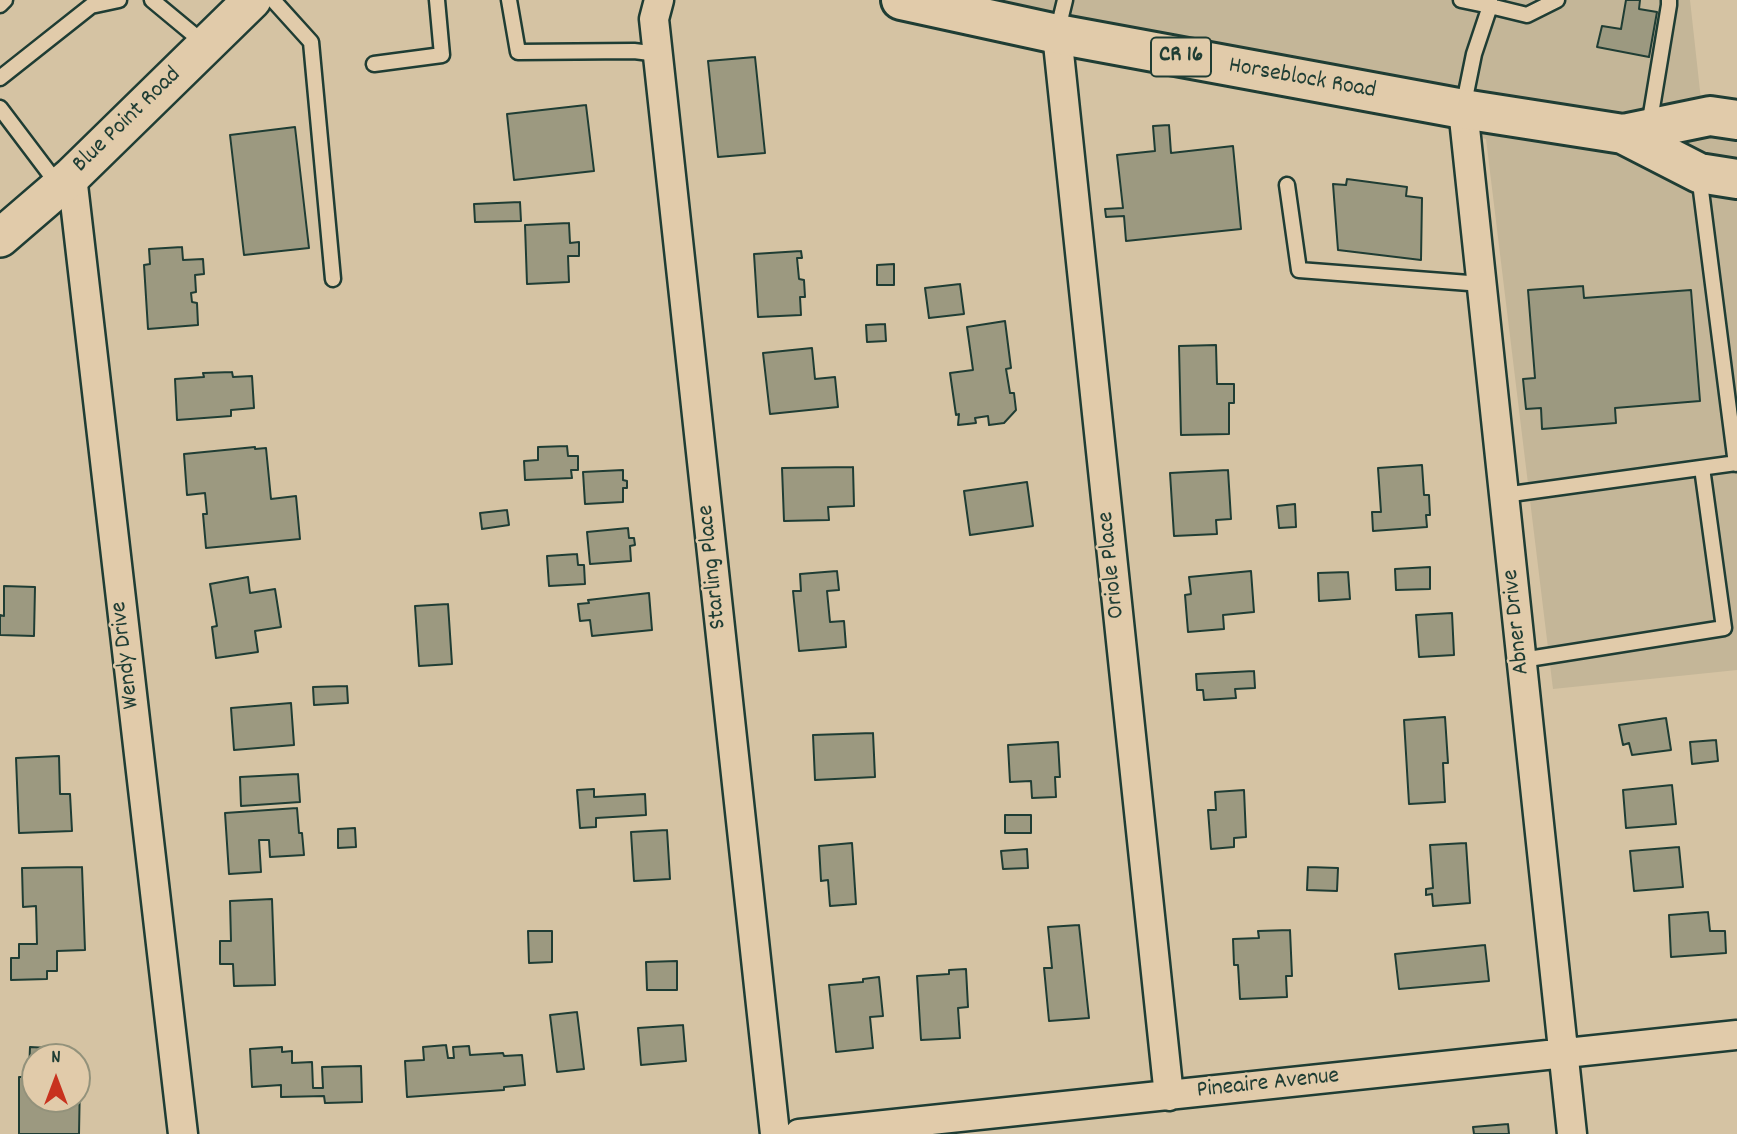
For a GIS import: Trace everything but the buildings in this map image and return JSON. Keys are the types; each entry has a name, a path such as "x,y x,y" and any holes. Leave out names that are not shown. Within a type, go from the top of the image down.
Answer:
{"main road":[{"name":"Horseblock Road","path":"901,0 1061,17 1463,109 1636,131 1710,116 1737,120"},
{"name":"Horseblock Road","path":"1636,131 1699,173 1737,179"}],"street":[{"name":"Blue Point Road","path":"0,238 66,182 252,0"},
{"name":"Starling Place","path":"659,0 654,19 775,1134"},
{"name":"Oriole Place","path":"1061,17 1169,1096"},
{"name":"Abner Drive","path":"1463,109 1572,1134"},
{"name":"Wendy Drive","path":"66,182 183,1134"},
{"name":"Pineaire Avenue","path":"799,1134 1737,1035"}],"lane":[{"path":"0,5 5,0"},
{"path":"0,78 89,3 119,0"},
{"path":"152,0 206,45"},
{"path":"274,0 311,42 333,279"},
{"path":"374,64 442,55 437,0"},
{"path":"509,0 517,52 634,51 658,54"},
{"path":"1461,0 1490,3 1527,15 1557,0"},
{"path":"1636,131 1669,0"},
{"path":"1463,109 1474,54 1490,3"},
{"path":"0,108 66,182"},
{"path":"1504,495 1736,463 1699,173"},
{"path":"1287,185 1299,270 1482,284"},
{"path":"1522,660 1724,628 1702,468"}],"shaded area":[{"path":"985,0 1690,0 1702,109 1737,118 1737,670 1553,689 1486,139"}]}
